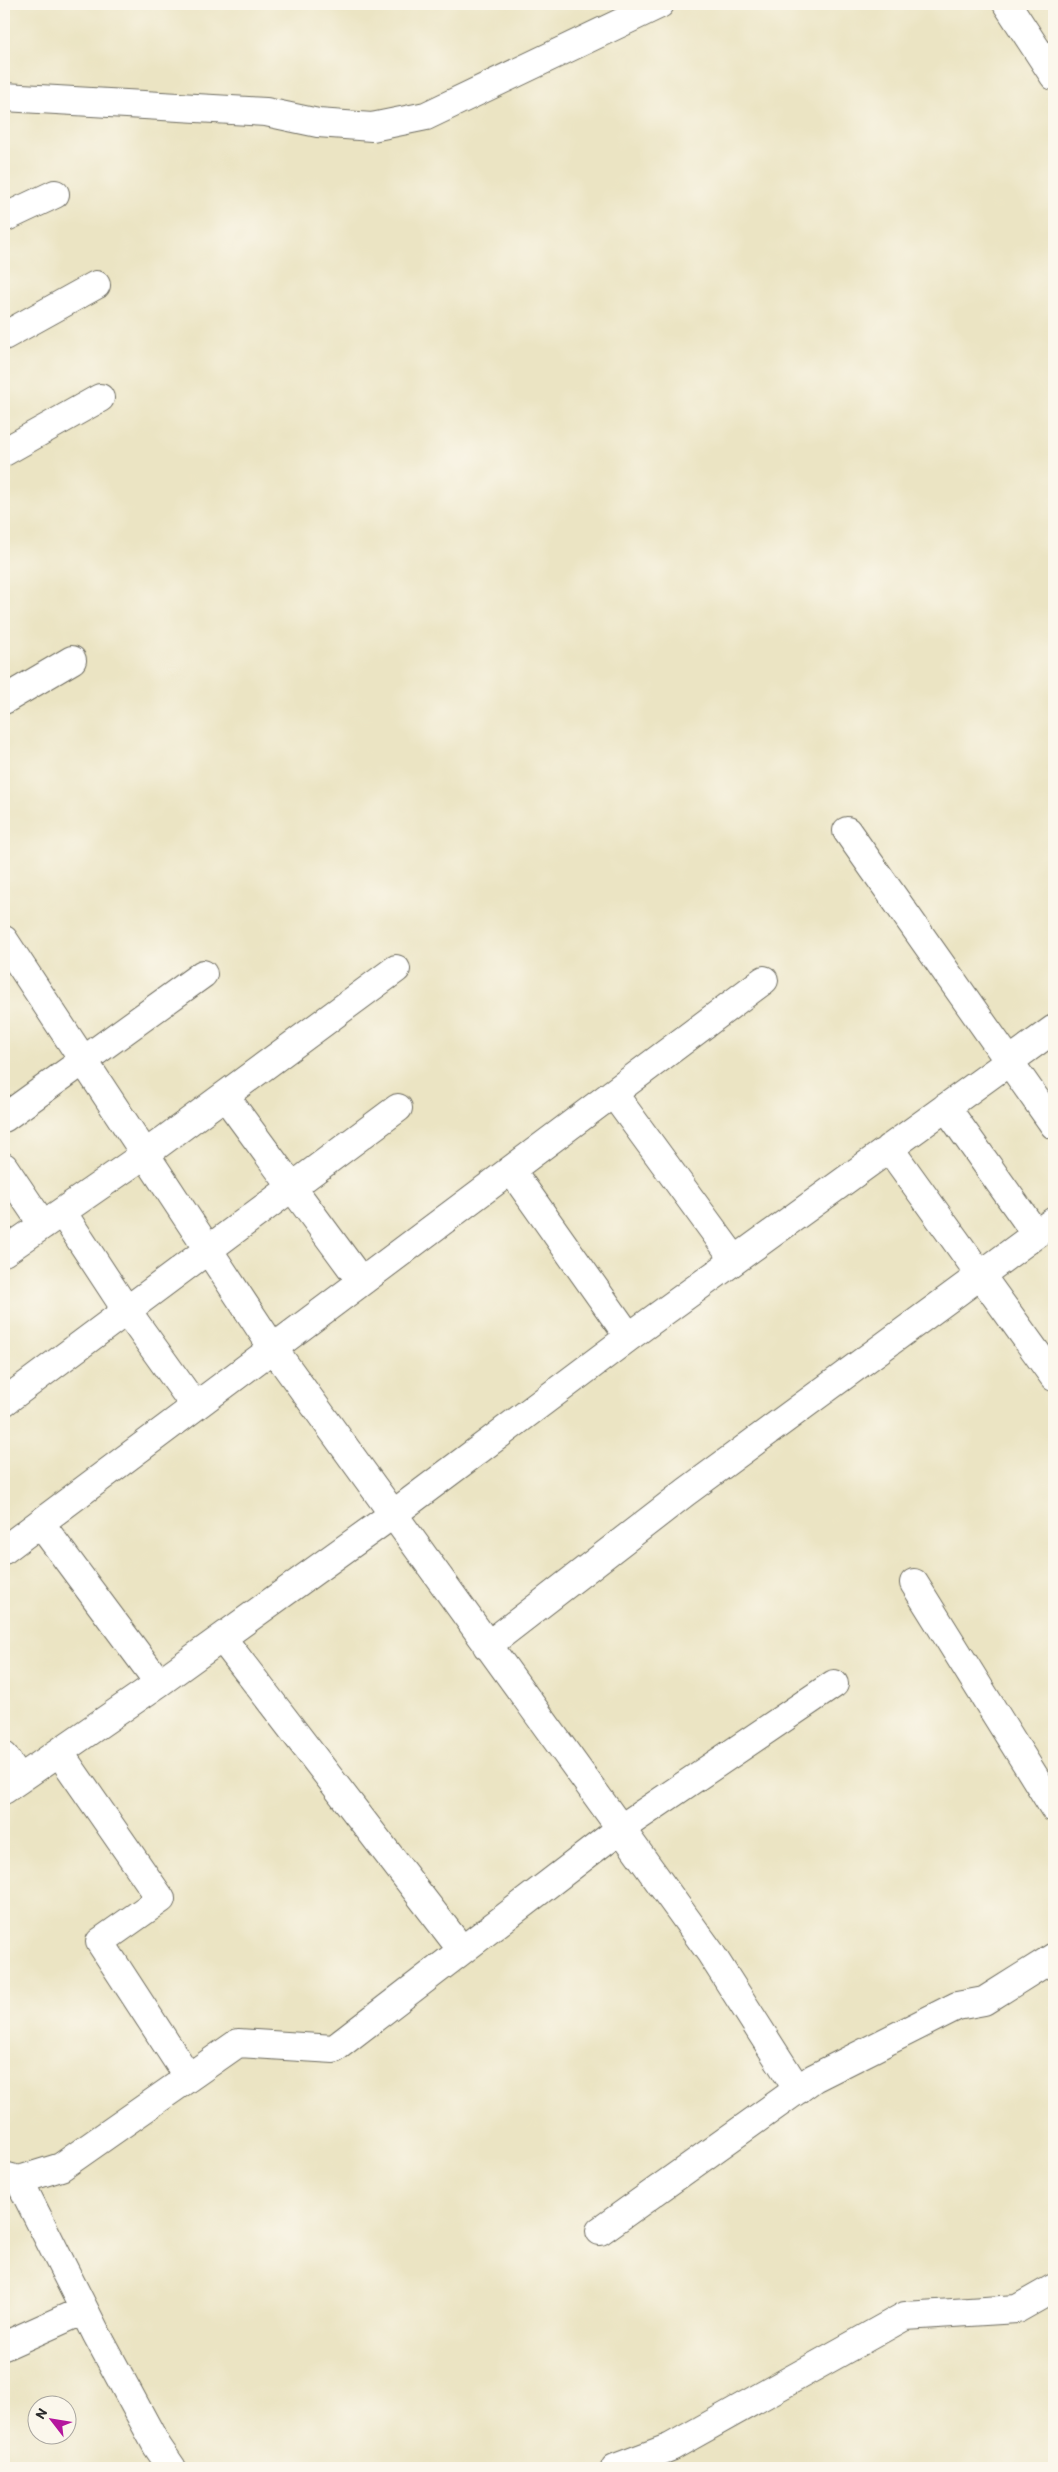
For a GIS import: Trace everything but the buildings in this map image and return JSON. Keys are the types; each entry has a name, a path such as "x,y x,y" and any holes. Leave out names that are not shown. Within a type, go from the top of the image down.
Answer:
{"street":[{"path":"4,97 266,112 318,123 372,127 426,116 660,4"},
{"path":"1007,4 1054,76"},
{"path":"4,218 55,194"},
{"path":"4,336 96,285"},
{"path":"4,452 100,398"},
{"path":"4,700 72,660"},
{"path":"847,831 1054,1125"},
{"path":"4,940 207,1251 273,1348 710,1952 798,2090"},
{"path":"4,1252 144,1155 396,969"},
{"path":"4,1118 202,974"},
{"path":"4,1550 764,980"},
{"path":"4,1756 12,1784 159,1683 392,1515 629,1337 1054,1029"},
{"path":"613,1093 735,1260"},
{"path":"225,1096 361,1281"},
{"path":"487,1646 686,1492 1045,1228 946,1107"},
{"path":"4,1402 398,1108"},
{"path":"889,1148 1054,1377"},
{"path":"4,1167 53,1218 127,1311 195,1406"},
{"path":"511,1170 629,1337"},
{"path":"40,1523 159,1683"},
{"path":"914,1583 1054,1808"},
{"path":"222,1638 462,1950"},
{"path":"172,2468 157,2446 11,2178 61,2167 238,2043 334,2048 620,1829 834,1684"},
{"path":"59,1752 161,1899 100,1942 188,2077"},
{"path":"600,2231 814,2078 956,2006 984,2001 1054,1957"},
{"path":"615,2468 671,2446 905,2316 1016,2309 1054,2288"},
{"path":"4,2346 84,2310"}]}
